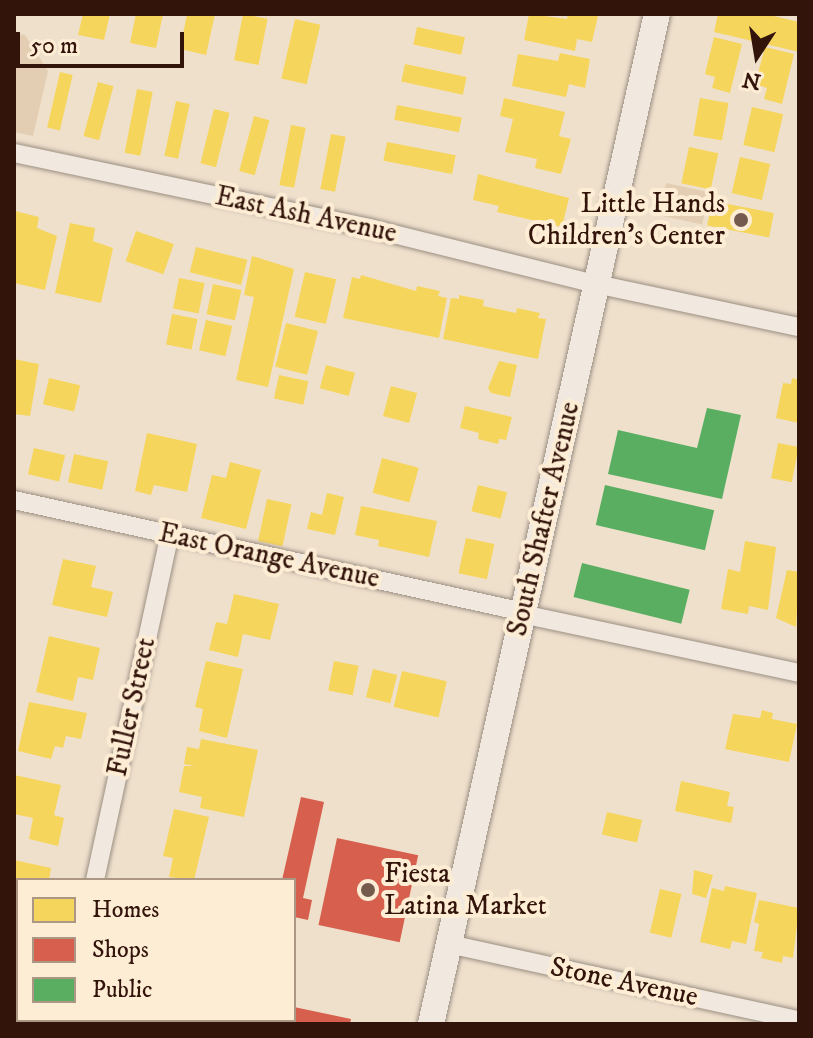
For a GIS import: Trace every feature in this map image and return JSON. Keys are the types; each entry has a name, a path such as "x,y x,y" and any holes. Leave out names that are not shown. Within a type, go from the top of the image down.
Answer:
{"main road":[{"name":"South Shafter Avenue","path":"431,1024 657,14"}],"street":[{"name":"East Ash Avenue","path":"14,153 369,228 596,284 799,327"},
{"name":"East Orange Avenue","path":"14,500 799,673"},
{"name":"Fuller Street","path":"95,878 170,534"},
{"name":"Stone Avenue","path":"449,944 799,1020"}],"shaded area":[{"path":"14,33 25,35 48,71 33,136 14,132"},
{"path":"666,183 709,192 702,224 659,215"}],"building: Homes":[{"path":"83,14 110,14 104,40 78,35"},
{"path":"136,14 163,14 156,48 130,43"},
{"path":"187,14 215,14 206,55 180,49"},
{"path":"243,14 268,19 259,65 234,60"},
{"path":"529,14 567,19 568,14 598,16 592,42 577,39 575,51 524,40"},
{"path":"718,14 765,14 799,22 799,52 714,32"},
{"path":"295,19 320,25 307,84 281,78"},
{"path":"417,27 465,37 461,55 413,45"},
{"path":"714,37 742,44 730,93 712,88 715,77 705,74"},
{"path":"765,47 794,54 782,104 764,99 767,88 755,84"},
{"path":"560,53 590,59 585,88 569,84 566,97 512,86 518,54 558,61"},
{"path":"405,64 467,77 463,95 401,82"},
{"path":"60,72 73,75 60,130 47,128"},
{"path":"98,82 113,86 99,140 84,136"},
{"path":"137,89 153,92 140,156 125,153"},
{"path":"504,98 565,112 559,136 571,139 561,174 535,168 537,159 505,152 513,119 500,116"},
{"path":"700,98 729,103 722,140 693,135"},
{"path":"176,101 190,104 178,159 164,156"},
{"path":"397,105 462,118 459,132 394,120"},
{"path":"752,107 783,114 774,152 743,145"},
{"path":"214,109 230,113 216,167 200,163"},
{"path":"254,116 269,120 255,175 239,171"},
{"path":"291,125 306,128 294,188 279,185"},
{"path":"331,134 346,137 335,192 320,189"},
{"path":"387,142 456,155 452,174 383,161"},
{"path":"689,147 718,153 711,189 681,183"},
{"path":"740,157 770,164 762,200 732,193"},
{"path":"478,174 569,198 562,227 497,212 499,206 473,200"},
{"name":"Little Hands Children's Center","path":"712,201 774,213 769,238 707,226"},
{"path":"15,211 39,217 37,228 57,236 45,290 14,283"},
{"path":"70,223 95,228 93,241 113,248 101,303 55,293"},
{"path":"136,231 174,244 163,274 126,261"},
{"path":"196,247 247,260 241,285 190,272"},
{"path":"252,256 294,269 268,387 236,380 254,297 244,295"},
{"path":"305,272 336,279 326,324 295,317"},
{"path":"361,275 416,291 417,286 440,291 438,296 447,298 439,338 343,318 352,277 360,279"},
{"path":"179,278 205,283 199,313 173,308"},
{"path":"213,284 241,290 235,320 207,314"},
{"path":"459,295 484,300 483,306 516,313 517,308 540,313 538,318 546,319 538,359 443,339 451,298 459,299"},
{"path":"172,314 198,319 192,349 166,344"},
{"path":"206,320 232,326 225,356 199,350"},
{"path":"286,323 318,331 307,375 275,367"},
{"path":"14,359 39,364 30,416 14,414"},
{"path":"499,361 517,365 510,397 491,393 488,388"},
{"path":"326,365 355,373 349,396 320,388"},
{"path":"279,375 308,381 303,405 274,398"},
{"path":"49,378 80,385 74,412 43,404"},
{"path":"792,378 799,380 799,423 776,418 783,383 791,384"},
{"path":"391,386 417,393 409,423 383,416"},
{"path":"465,406 512,417 506,440 499,439 498,444 478,439 479,433 460,428"},
{"path":"147,433 197,444 187,492 154,485 151,495 135,491"},
{"path":"778,443 799,447 792,482 771,478"},
{"path":"34,448 65,455 59,482 28,474"},
{"path":"74,454 108,461 102,490 68,482"},
{"path":"382,458 419,468 409,503 373,493"},
{"path":"230,462 261,470 246,529 201,518 212,475 226,478"},
{"path":"478,485 507,492 501,518 471,511"},
{"path":"327,493 344,497 335,535 307,529 311,512 322,515"},
{"path":"267,499 291,504 283,546 258,541"},
{"path":"361,506 437,521 429,557 378,546 379,540 355,535"},
{"path":"466,538 494,544 487,579 459,573"},
{"path":"745,541 776,547 768,610 749,606 748,614 721,609 728,569 740,572"},
{"path":"63,559 96,566 91,587 113,592 107,617 52,605"},
{"path":"787,570 799,572 796,627 776,618"},
{"path":"234,594 279,604 270,640 243,634 238,657 209,650 216,622 227,624"},
{"path":"49,636 100,648 93,680 78,677 73,701 36,692"},
{"path":"206,661 243,669 227,738 199,731 203,709 195,707"},
{"path":"334,661 359,666 353,695 328,690"},
{"path":"373,669 397,675 390,703 366,697"},
{"path":"402,671 447,681 438,717 394,707"},
{"path":"29,702 87,713 81,739 66,736 63,748 55,746 51,759 18,751"},
{"path":"762,710 773,713 772,719 797,724 789,762 725,749 733,714 760,718"},
{"path":"201,739 258,750 244,817 200,808 202,797 179,792 184,766 195,766 184,764 187,747 199,749"},
{"path":"14,775 61,785 54,815 64,818 58,846 29,839 33,818 14,814"},
{"path":"681,781 730,792 727,806 734,807 731,823 675,811"},
{"path":"174,809 209,817 194,878 169,877 173,858 163,856"},
{"path":"607,812 642,820 637,843 602,834"},
{"path":"14,860 51,868 49,878 16,878 14,917"},
{"path":"694,870 713,875 706,898 692,894"},
{"path":"725,886 757,893 746,944 732,941 730,949 700,942 712,888 724,891"},
{"path":"660,889 681,894 671,938 650,933"},
{"path":"759,900 799,908 793,958 783,956 782,963 761,958 763,952 754,951 759,924 754,922"}],"building: Shops":[{"path":"301,797 324,802 303,898 312,900 308,920 296,917 296,878 282,878"},
{"name":"Fiesta Latina Market","path":"337,838 418,855 400,942 318,925"},
{"path":"296,1007 351,1019 350,1024 271,1024 296,1022"}],"building: Public":[{"path":"707,408 741,415 722,499 608,474 618,430 697,448"},
{"path":"605,485 714,510 705,550 596,525"},
{"path":"582,563 690,590 681,624 574,597"}],"place":[{"name":"Little Hands Children's Center","path":"741,220"},
{"name":"Fiesta Latina Market","path":"368,890"}]}
